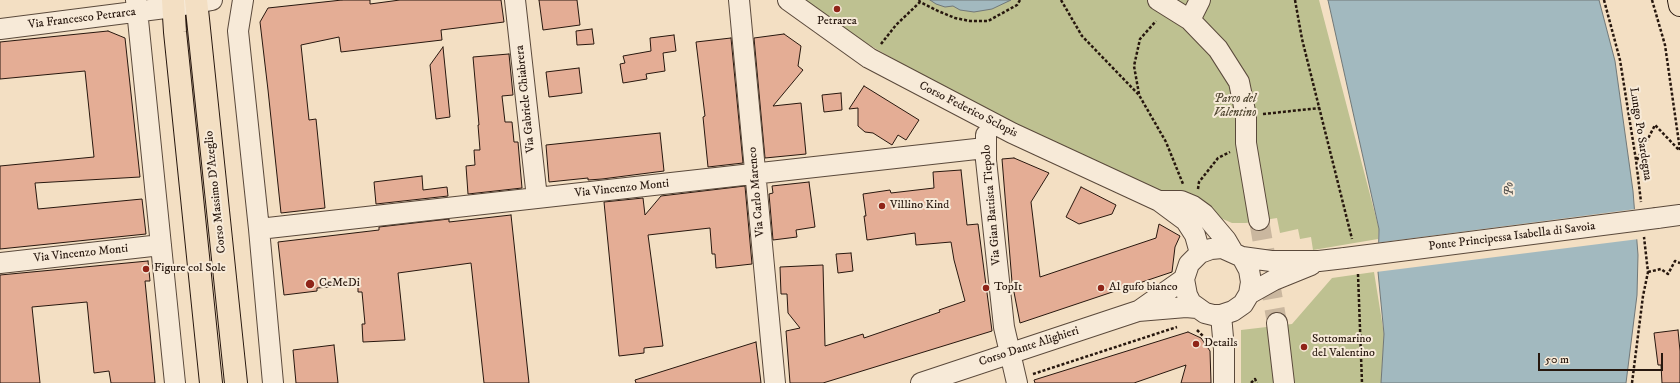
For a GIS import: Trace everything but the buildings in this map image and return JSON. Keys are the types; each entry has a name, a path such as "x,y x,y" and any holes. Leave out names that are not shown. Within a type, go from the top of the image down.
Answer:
{"main road":[{"path":"1679,0 1680,5"},
{"name":"Corso Massimo D'Azeglio","path":"201,1 236,383"},
{"name":"Corso Massimo D'Azeglio","path":"173,4 211,383"}],"street":[{"path":"243,0 238,31 259,229 273,383"},
{"name":"Via Gabriele Chiabrera","path":"515,0 536,198"},
{"name":"Via Carlo Marenco","path":"739,0 775,383"},
{"name":"Corso Federico Sclopis","path":"788,0 869,58 988,121 1159,201 1186,221 1195,235 1200,253"},
{"path":"1158,0 1190,20 1218,49 1238,82 1246,116 1246,143 1259,220"},
{"path":"1190,20 1200,0"},
{"name":"Via Francesco Petrarca","path":"0,29 136,6 201,1"},
{"path":"136,6 175,383"},
{"name":"Via Gian Battista Tiepolo","path":"988,121 985,148 1004,327 1009,354 1017,381"},
{"name":"Via Vincenzo Monti","path":"259,229 985,148"},
{"name":"Corso Federico Sclopis","path":"1159,201 1181,201 1193,206 1204,214 1237,254"},
{"name":"Ponte Principessa Isabella di Savoia","path":"1352,258 1680,215"},
{"name":"Via Vincenzo Monti","path":"0,263 161,246"},
{"path":"1237,254 1249,270 1251,282 1249,294 1243,304 1233,311 1221,315 1205,313 1187,296 1184,279 1189,264 1200,253 1210,249 1222,248 1237,254 1271,261 1319,262 1352,258"},
{"path":"1249,294 1274,280 1319,262"},
{"name":"Corso Dante Alighieri","path":"1138,311 1184,279"},
{"name":"Corso Dante Alighieri","path":"921,383 1138,311 1188,307 1198,308"},
{"path":"1221,315 1224,349 1224,383"},
{"path":"1277,323 1284,383"}],"path":[{"path":"869,58 896,25 919,1 955,18 970,21 988,21 1017,5 1020,0"},
{"path":"1061,0 1082,36 1139,95 1166,142 1193,206"},
{"path":"1295,0 1302,39 1320,108 1352,258 1362,383"},
{"name":"Lungo Po Sardegna","path":"1604,0 1620,60 1636,160 1641,205"},
{"path":"1652,0 1666,45 1680,150"},
{"path":"1139,95 1134,66 1140,39 1157,20"},
{"path":"1246,116 1320,108"},
{"path":"1636,160 1654,124 1680,150"},
{"path":"1193,206 1199,182 1218,158 1246,143"},
{"path":"1632,383 1643,296 1648,272 1644,235"},
{"path":"1648,272 1661,269 1668,274 1675,261 1680,263"},
{"path":"1017,381 1183,325"},
{"path":"1194,328 1207,341"},
{"path":"1251,383 1255,379 1257,383"}],"green space":[{"name":"Parco del Valentino","path":"798,0 1319,0 1379,229 1378,239 1313,250 1311,237 1300,239 1298,229 1280,233 1277,218 1246,223 1232,223 987,112 839,27"},
{"path":"1374,272 1384,334 1381,383 1241,383 1241,330 1292,324 1332,278"}],"water":[{"path":"930,0 1011,0 992,9 974,12 960,10 953,6 945,7"},
{"name":"Po","path":"1328,0 1599,0 1615,61 1633,191 1638,255 1637,295 1626,383 1381,383 1384,334 1378,272 1379,229"}],"pier":[{"path":"1636,209 1639,239 1376,272 1376,243"}],"tunnel":[{"path":"1259,220 1277,323"}],"place":[{"name":"Petrarca","path":"837,9"},
{"name":"Villino Kind","path":"882,206"},
{"name":"Figure col Sole","path":"146,269"},
{"name":"CeMeDi","path":"310,284"},
{"name":"TopIt","path":"986,288"},
{"name":"Al gufo bianco","path":"1101,288"},
{"name":"Details","path":"1196,344"},
{"name":"Sottomarino del Valentino","path":"1304,347"}]}
